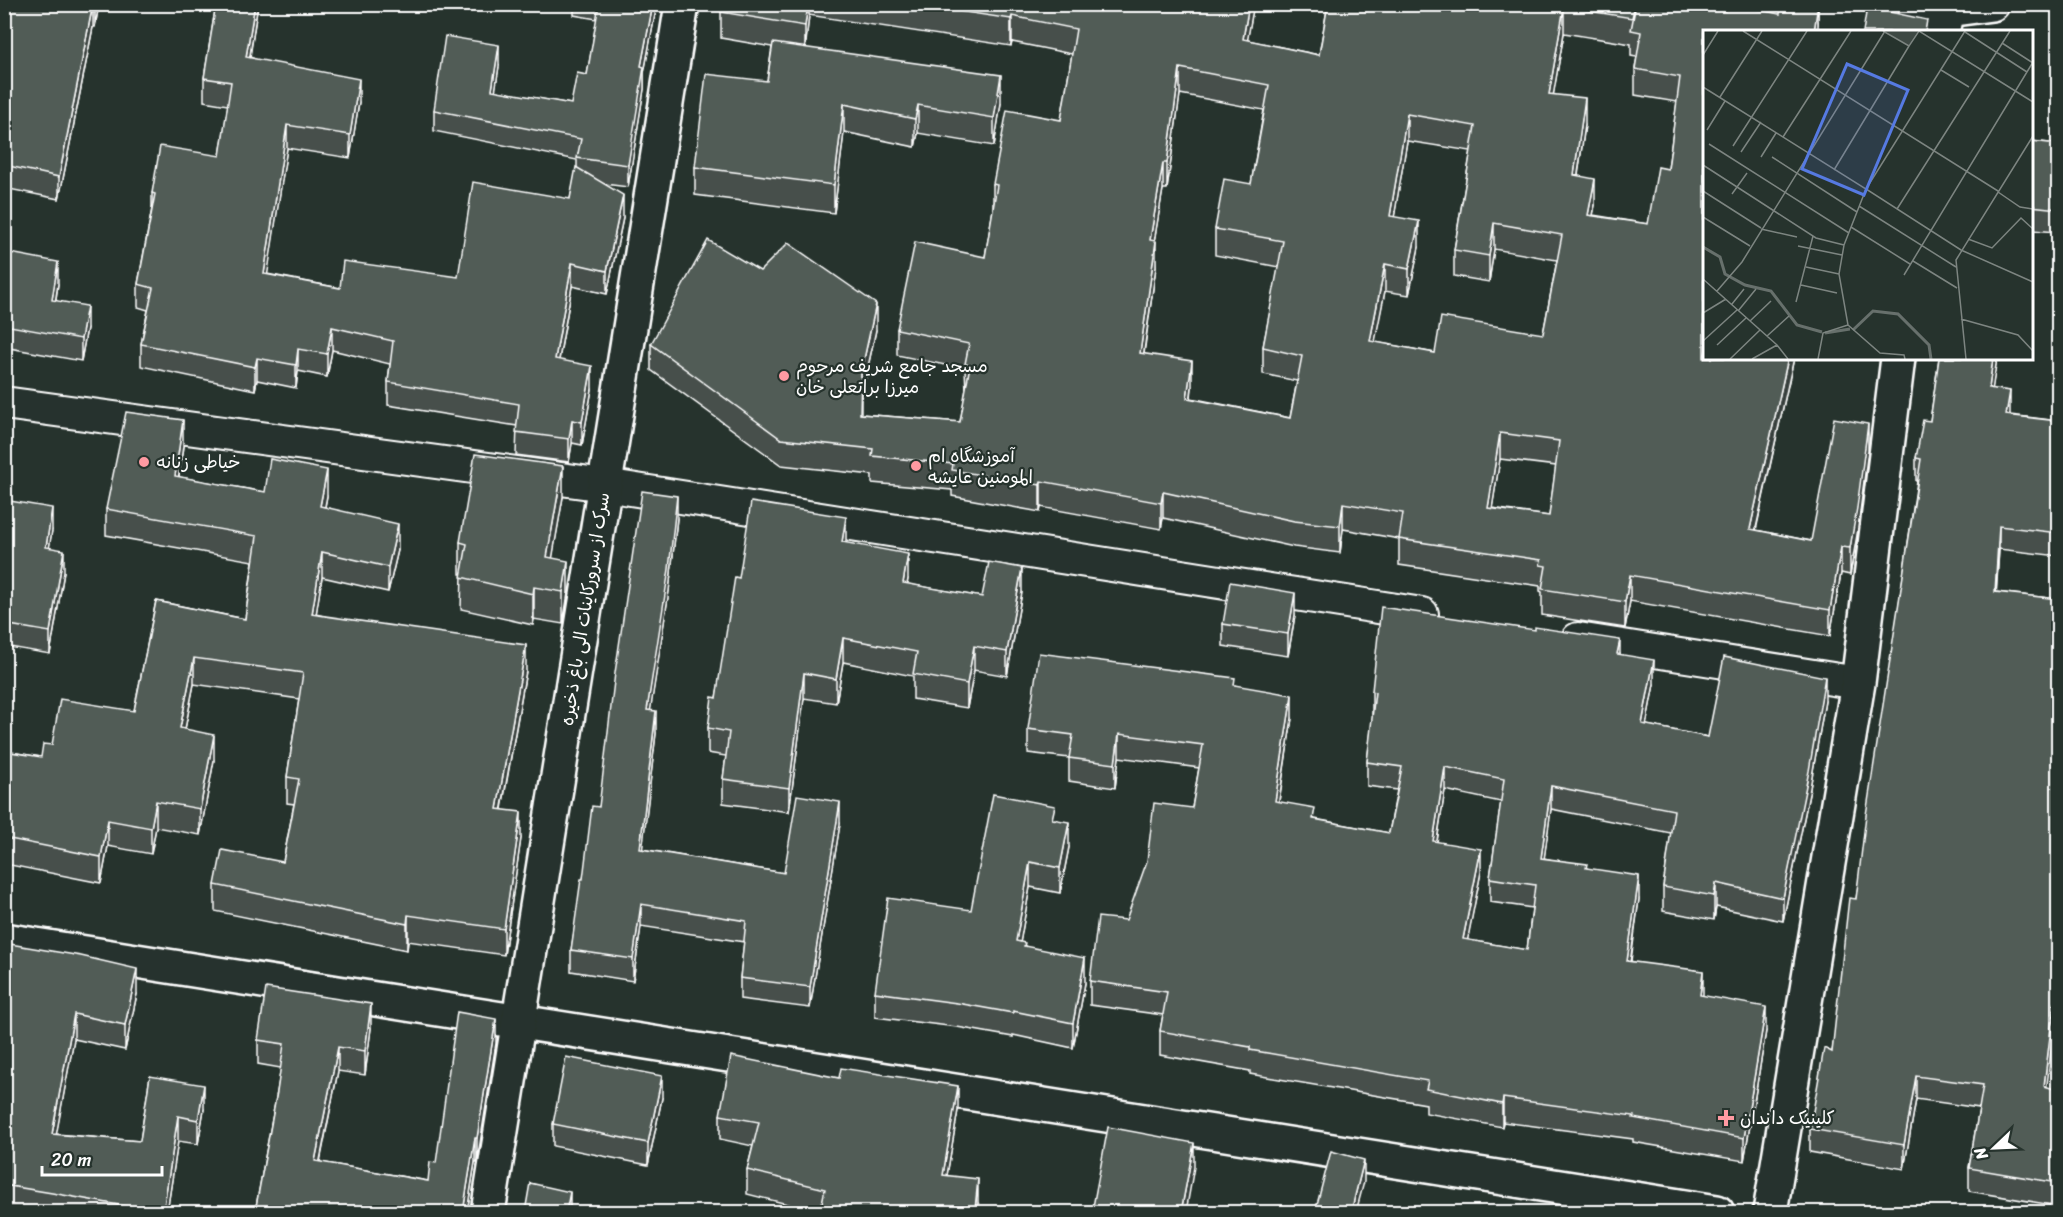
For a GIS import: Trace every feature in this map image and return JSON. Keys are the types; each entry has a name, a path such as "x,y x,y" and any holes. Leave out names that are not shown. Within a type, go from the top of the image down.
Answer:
{"street":[{"name":"سرک از سرورکاینات الی باغ ذخیره","path":"488,1212 682,4"},
{"path":"1913,4 1946,15 1992,4"},
{"path":"1770,1212 1858,683 1898,360"},
{"path":"4,403 605,485 1444,618"},
{"path":"1550,635 1858,683"},
{"path":"4,940 1717,1212"}],"building":[{"path":"4,4 93,4 59,177 4,165"},
{"path":"216,4 255,4 246,57 359,79 350,135 287,125 264,274 340,288 343,261 458,277 473,182 570,199 576,167 623,195 607,271 572,263 555,359 592,366 582,422 572,420 569,439 516,432 519,404 388,382 393,341 332,327 327,354 298,349 296,365 257,358 255,367 141,344 153,288 138,284 155,194 152,193 160,146 220,156 231,82 204,78"},
{"path":"599,4 653,4 641,66 644,67 628,165 577,158 581,139 434,110 445,36 499,45 492,90 571,104 577,73 587,75"},
{"path":"723,4 808,4 805,26 721,12"},
{"path":"912,4 1249,4 1243,39 1319,55 1328,4 1635,4 1632,18 1564,7 1549,94 1585,98 1574,175 1595,179 1588,215 1648,224 1658,167 1668,169 1680,77 1635,69 1641,32 1631,30 1636,4 1683,4 1725,11 1726,4 1731,4 1780,14 1782,4 1818,4 1814,30 1703,30 1703,360 1788,360 1750,529 1811,541 1834,418 1868,424 1850,548 1841,547 1830,610 1630,575 1625,602 1542,589 1546,566 1540,565 1541,560 1399,539 1403,513 1343,503 1340,526 1294,521 1163,492 1161,503 1041,481 1040,485 952,470 953,464 872,456 873,449 781,439 651,344 708,240 760,271 788,243 876,304 861,373 860,414 960,422 970,365 965,364 969,344 897,329 915,242 985,257 997,185 993,184 1007,110 1061,120 1076,29 1012,16 1011,19","holes":["1180,68 1269,85 1251,184 1224,179 1215,229 1283,241 1263,347 1302,356 1290,418 1187,398 1192,361 1140,353 1156,241 1150,240 1163,163 1167,163","1407,114 1475,126 1454,250 1489,256 1494,223 1562,235 1543,334 1441,317 1435,353 1370,341 1385,264 1409,269 1419,221 1390,216","1500,433 1559,441 1549,516 1488,508"]},
{"path":"1867,7 1927,20 1925,30 1863,30"},
{"path":"773,43 1001,75 994,118 918,105 915,119 844,104 834,185 695,167 706,74 767,81"},
{"path":"2033,141 2058,144 2058,209 2033,206"},
{"path":"5,252 58,262 52,300 87,306 81,339 4,325"},
{"path":"1939,360 1993,360 1989,388 2010,391 2006,415 2058,421 2058,533 1999,526 1995,592 2058,599 2058,1004 2054,1003 2044,1086 2058,1090 2058,1183 1969,1168 1983,1085 1916,1076 1904,1145 1810,1129 1824,1048 1832,1052 1849,898 1856,899 1866,815 1921,459 1916,458 1923,420 1930,421"},
{"path":"126,412 183,420 175,476 265,492 270,459 327,470 320,506 398,524 388,567 322,552 312,614 526,645 497,809 521,812 504,929 408,915 407,924 215,885 222,850 283,862 299,779 287,777 303,673 194,658 180,728 214,735 200,809 156,801 151,828 108,820 101,857 4,839 4,751 41,757 43,744 52,745 60,699 134,711 156,601 245,619 257,536 106,509"},
{"path":"475,454 563,466 547,557 568,561 563,592 534,587 533,594 461,577 467,544 460,542"},
{"path":"642,491 677,496 669,569 647,710 656,711 640,849 784,873 797,795 840,802 810,987 740,978 746,921 641,904 633,959 571,950 592,806 599,807 615,673"},
{"path":"4,500 52,508 46,547 64,550 50,632 4,624"},
{"path":"751,502 846,517 842,542 908,554 903,583 982,597 989,562 1022,568 1007,652 974,646 967,684 913,674 917,652 843,638 836,679 804,673 789,788 723,779 729,732 708,728 712,697 716,698 735,577 739,578"},
{"path":"1230,582 1295,593 1288,634 1223,624"},
{"path":"1381,607 1620,640 1617,654 1654,660 1642,724 1708,737 1724,657 1825,677 1809,771 1783,898 1716,883 1714,896 1663,887 1674,810 1551,786 1541,858 1587,864 1586,868 1639,876 1627,961 1703,971 1700,995 1766,1007 1744,1138 1633,1118 1634,1116 1503,1098 1502,1104 1426,1089 1428,1081 1250,1050 1250,1047 1160,1031 1167,992 1090,981 1098,917 1126,920 1147,861 1154,803 1192,808 1203,745 1119,734 1115,764 1069,758 1073,735 1028,729 1039,653 1235,678 1234,685 1292,695 1275,801 1315,808 1313,819 1389,833 1402,767 1367,762 1375,692 1372,691","holes":["1445,767 1504,779 1490,878 1535,885 1527,950 1463,939 1481,849 1433,841"]},
{"path":"993,794 1055,806 1052,819 1069,822 1060,868 1030,862 1016,941 1025,943 1024,946 1085,958 1073,1023 1013,1011 1013,1013 875,992 888,898 971,910"},
{"path":"4,943 81,956 137,969 125,1025 74,1014 52,1134 140,1141 150,1076 204,1085 198,1120 178,1116 163,1212 129,1212 129,1207 4,1185"},
{"path":"266,988 371,1004 365,1051 338,1047 315,1161 428,1181 430,1162 436,1163 457,1012 496,1019 463,1212 255,1212 284,1044 258,1040"},
{"path":"731,1056 839,1078 841,1068 958,1086 943,1175 978,1179 975,1209 1000,1212 820,1212 825,1189 747,1170 759,1122 720,1115"},
{"path":"566,1057 662,1076 648,1143 553,1124"},
{"path":"1108,1127 1194,1143 1181,1212 1092,1212"},
{"path":"1331,1151 1364,1160 1351,1212 1315,1212"},
{"path":"530,1183 570,1192 566,1212 525,1212"}],"place":[{"name":"مسجد جامع شریف مرحوم میرزا براتعلی خان","path":"784,376"},
{"name":"خیاطی زنانه","path":"144,462"},
{"name":"آموزشگاه ام المومنین عایشه","path":"916,466"},
{"name":"کلینیک داندان","path":"1726,1118"}]}
